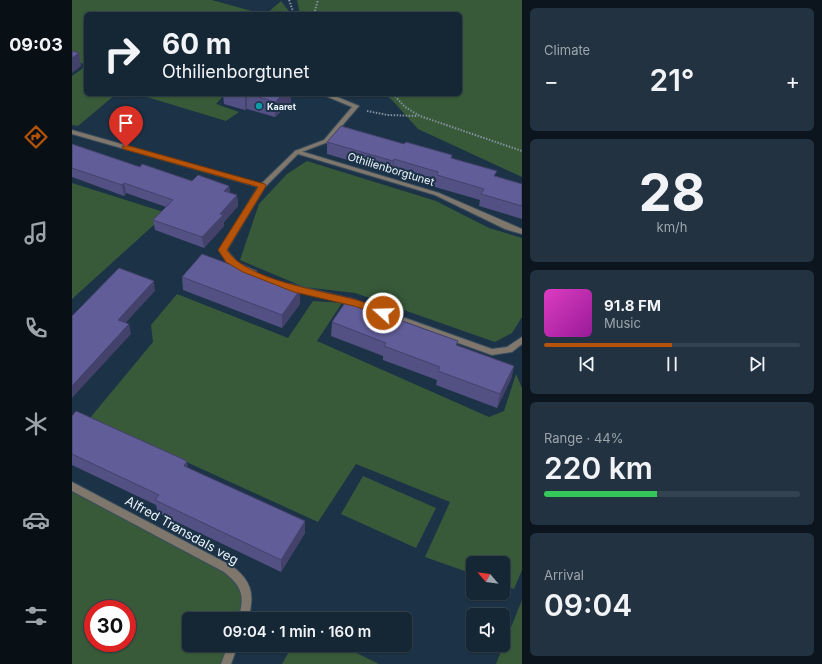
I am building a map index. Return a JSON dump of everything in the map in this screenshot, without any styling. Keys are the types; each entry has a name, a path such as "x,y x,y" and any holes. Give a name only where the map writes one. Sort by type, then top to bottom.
{"street":[{"path":"260,276 235,265 229,260 222,250 262,186 297,152 326,141 356,106 329,96"},
{"path":"72,132 262,186"},
{"name":"Othilienborgtunet","path":"297,152 437,194 522,232"},
{"path":"283,284 297,290 363,306"},
{"path":"384,313 492,352 509,350 522,340"},
{"name":"Alfred Trønsdals veg","path":"72,486 228,569 239,577 246,588 248,600 245,612"},
{"path":"226,664 230,652"}],"path":[{"path":"289,0 294,12"},
{"path":"315,12 318,0"},
{"path":"394,96 398,102 409,111 420,116 522,151"},
{"path":"354,108 388,115 420,116"}],"green space":[{"path":"72,0 212,0 255,12 84,12 84,64 72,60"},
{"path":"297,0 522,0 522,177 418,129 387,96 462,96 462,12 300,12"},
{"path":"281,1 289,12 268,12"},
{"path":"84,67 84,96 114,96 78,126 72,125 72,76"},
{"path":"144,96 223,96 216,104 239,112 226,121"},
{"path":"307,161 436,201 489,228 522,238 522,317 512,333 495,342 355,293 304,287 240,260 259,204 287,174"},
{"path":"72,183 167,213 72,299"},
{"path":"177,294 288,338 313,301 342,303 317,341 489,417 504,411 516,374 522,388 522,570 514,589 510,588 510,556 466,556 466,572 425,557 450,502 356,464 318,522 90,418 153,342 151,325"},
{"path":"363,476 436,508 416,548 341,514"},
{"path":"72,486 228,569 246,588 244,612 182,612 182,652 230,652 226,664 72,664"},
{"path":"522,600 522,664 496,664 501,652 510,652 510,630"},
{"path":"289,652 354,652 379,664 282,664"}],"building":[{"path":"72,51 79,53 72,58"},
{"path":"256,96 281,96 275,102"},
{"path":"341,126 404,144 406,142 452,155 451,158 497,171 494,176 522,184 522,206 481,194 484,189 437,175 438,172 327,142"},
{"path":"72,144 140,167 142,164 192,181 198,175 229,186 224,191 237,195 220,214 223,215 202,237 153,220 173,200 124,183 122,185 72,168"},
{"path":"202,254 300,290 282,315 182,277"},
{"path":"119,268 154,281 118,320 129,324 72,386 72,316"},
{"path":"349,297 404,317 402,321 458,341 456,345 514,366 500,394 438,371 440,367 384,346 386,343 332,322"},
{"path":"76,411 187,461 184,466 305,521 281,560 155,500 159,495 72,454 72,416"}],"place":[{"name":"Kaaret","path":"259,106"}],"route":[{"path":"126,147 262,186 222,250 229,260 235,265 246,270 297,290 356,303 383,313"}]}
